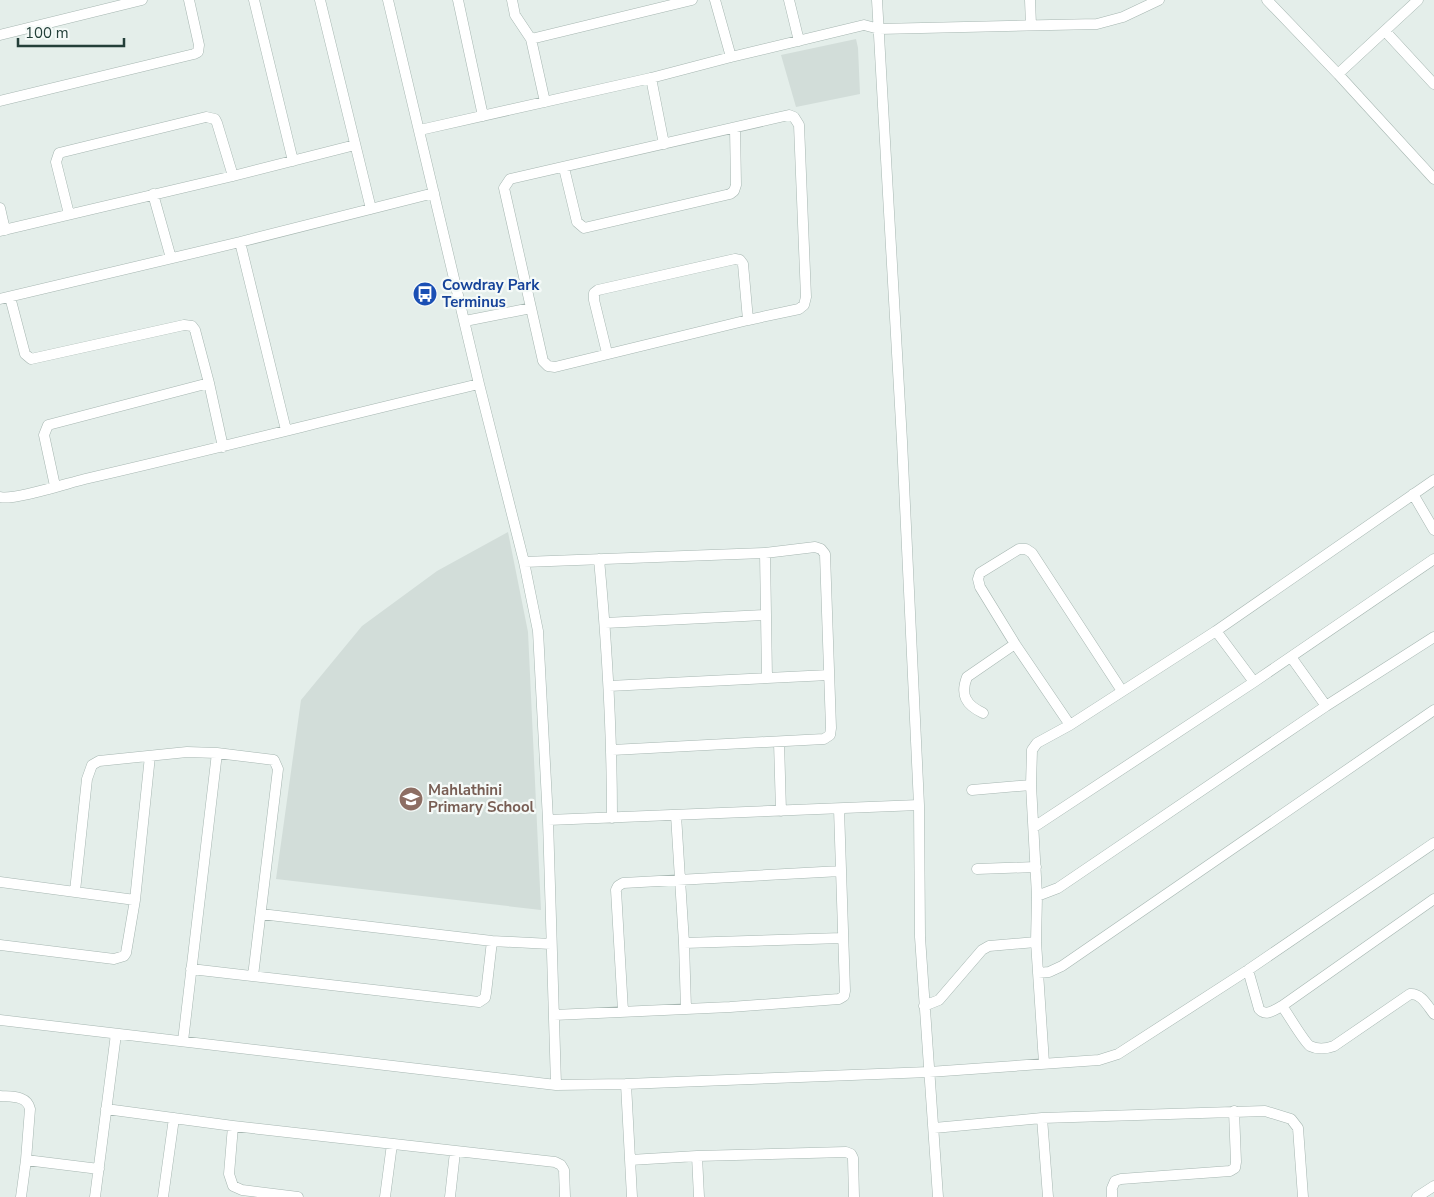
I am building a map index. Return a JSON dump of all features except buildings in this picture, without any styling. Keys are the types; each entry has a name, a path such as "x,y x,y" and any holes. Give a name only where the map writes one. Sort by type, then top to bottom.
{"street":[{"path":"0,34 142,0"},
{"path":"0,101 198,52 199,45 189,0"},
{"path":"254,0 293,161"},
{"path":"320,0 371,209"},
{"path":"388,0 466,321 479,384 524,562 538,631 548,820 556,1085"},
{"path":"458,0 483,116"},
{"path":"512,0 515,15 531,39 545,102"},
{"path":"531,39 692,0"},
{"path":"715,0 731,57"},
{"path":"789,0 799,41"},
{"path":"877,0 920,805 920,937 938,1197"},
{"path":"1030,0 1031,24"},
{"path":"420,130 650,78 864,25 879,29 1096,24 1108,22 1159,0"},
{"path":"1267,0 1434,179"},
{"path":"1338,74 1418,0"},
{"path":"1385,31 1432,77"},
{"path":"650,78 664,144"},
{"path":"789,115 794,117 799,125 806,297 804,305 799,309 607,353 555,367 548,366 543,361 504,188 510,179 735,128 789,115"},
{"path":"69,214 56,162 59,153 206,116 217,122 233,176"},
{"path":"564,168 577,222 584,228 730,194 734,191 736,185 735,128"},
{"path":"0,208 2,230 233,176 355,145"},
{"path":"223,447 209,383 195,330 192,326 188,325 36,359 27,357 25,354 5,298 434,193"},
{"path":"154,194 171,258"},
{"path":"240,242 286,430"},
{"path":"607,353 594,300 594,294 598,290 735,259 740,260 743,264 748,320"},
{"path":"466,321 531,308"},
{"path":"55,486 44,435 48,425 209,383"},
{"path":"0,497 8,499 479,384"},
{"path":"1044,1063 1036,942 1037,896 1031,785 1032,750 1037,743 1070,725 1216,631 1434,480"},
{"path":"1413,494 1434,530"},
{"path":"524,562 765,553 815,547 821,549 824,554 830,735 824,739 612,750"},
{"path":"1070,725 1015,644 980,587 978,579 980,573 1019,549 1026,549 1032,553 1122,690"},
{"path":"765,553 767,678"},
{"path":"599,559 609,686 612,750 612,818"},
{"path":"1034,827 1254,682 1434,559"},
{"path":"605,623 765,615"},
{"path":"1216,631 1254,682"},
{"path":"1037,896 1058,888 1326,706 1434,638"},
{"path":"983,713 973,709 966,702 964,684 968,676 1015,644"},
{"path":"1291,657 1326,706"},
{"path":"609,686 829,675"},
{"path":"1038,973 1049,972 1062,966 1434,710"},
{"path":"779,742 781,811"},
{"path":"75,891 89,770 92,765 99,761 188,752 271,758 277,763 278,769 253,976"},
{"path":"183,1041 217,753"},
{"path":"0,945 114,959 120,958 126,953 135,900 150,756"},
{"path":"972,790 1031,785"},
{"path":"548,820 920,805"},
{"path":"554,1015 839,999 844,996 839,809"},
{"path":"676,815 686,1009"},
{"path":"0,1020 556,1085 929,1072 1099,1060 1118,1054 1248,970 1434,843"},
{"path":"977,868 1036,867"},
{"path":"622,1011 616,890 618,886 623,883 680,879 841,871"},
{"path":"0,882 135,900"},
{"path":"1248,970 1258,1009 1262,1013 1267,1014 1282,1006 1434,900"},
{"path":"261,914 492,941 551,944"},
{"path":"684,943 842,938"},
{"path":"191,969 479,1002 486,993 492,941"},
{"path":"924,1006 939,1000 982,950 990,946 1036,942"},
{"path":"1282,1006 1308,1046 1326,1049 1334,1046 1410,994 1420,996 1434,1014"},
{"path":"95,1197 116,1034"},
{"path":"626,1084 632,1197"},
{"path":"0,1096 23,1099 29,1104 26,1160 21,1197"},
{"path":"106,1109 233,1126 555,1162 561,1164 564,1170 565,1197"},
{"path":"934,1128 1042,1118 1266,1110 1291,1119 1298,1128 1303,1197"},
{"path":"1112,1197 1112,1188 1115,1181 1121,1179 1230,1171 1235,1168 1234,1112"},
{"path":"163,1197 174,1118"},
{"path":"1042,1118 1048,1197"},
{"path":"233,1126 229,1174 233,1186 242,1190 298,1197"},
{"path":"385,1197 392,1144"},
{"path":"450,1197 455,1152"},
{"path":"630,1160 697,1156 846,1152 851,1154 853,1158 854,1197"},
{"path":"697,1156 699,1197"},
{"path":"26,1160 99,1169"},
{"path":"1417,1197 1434,1186"}],"shaded area":[{"path":"856,39 860,94 796,107 781,55"},
{"name":"Mahlathini Primary School","path":"508,532 528,632 541,910 276,879 301,700 362,626 437,571"}],"place":[{"name":"Cowdray Park Terminus","path":"425,294"},
{"name":"Mahlathini Primary School","path":"411,799"}]}
